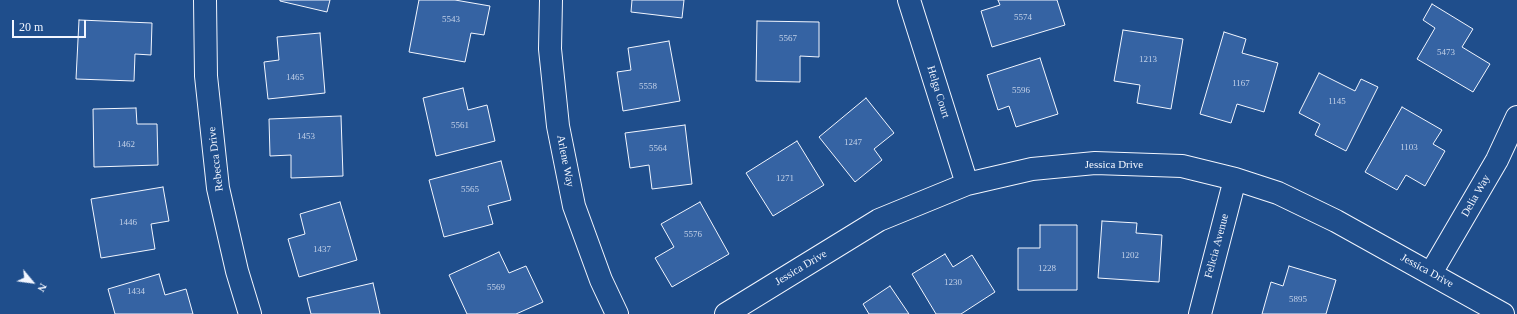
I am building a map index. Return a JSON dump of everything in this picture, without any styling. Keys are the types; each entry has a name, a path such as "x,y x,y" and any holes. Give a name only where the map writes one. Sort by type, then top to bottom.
{"street":[{"name":"Rebecca Drive","path":"205,0 206,76 218,188 237,271 250,314"},
{"name":"Arlene Way","path":"551,0 550,49 558,118 574,206 601,280 617,314"},
{"name":"Helga Court","path":"909,0 967,184"},
{"name":"Delia Way","path":"1431,273 1497,160 1517,117"},
{"name":"Jessica Drive","path":"726,314 879,220 967,184 1032,169 1096,163 1182,166 1235,179 1278,193 1336,221 1503,314"},
{"name":"Felicia Avenue","path":"1200,314 1235,179"}],"building":[{"path":"280,0 330,0 327,12"},
{"path":"419,0 455,0 490,6 484,35 471,33 465,62 409,52"},
{"path":"632,0 684,0 682,18 631,12"},
{"path":"998,0 1057,0 1065,25 992,47 981,11 1000,5"},
{"path":"1432,4 1473,29 1462,47 1490,64 1473,92 1417,59 1435,28 1423,20"},
{"path":"79,20 152,23 151,55 135,54 134,81 76,79"},
{"path":"757,21 819,22 819,57 800,56 800,82 756,81"},
{"path":"1123,30 1183,39 1171,109 1137,103 1140,85 1114,81"},
{"path":"1224,32 1246,39 1242,53 1278,63 1264,112 1237,104 1231,123 1200,114"},
{"path":"320,33 325,93 268,99 264,62 279,60 277,37"},
{"path":"669,41 680,101 623,111 617,72 631,70 628,48"},
{"path":"1040,58 1058,114 1016,127 1009,106 998,110 987,75"},
{"path":"1319,73 1355,91 1361,79 1378,87 1346,151 1315,135 1320,124 1299,113"},
{"path":"463,88 468,110 487,105 495,141 436,156 423,98"},
{"path":"866,98 894,133 874,149 882,160 855,182 819,137"},
{"path":"1402,107 1442,130 1433,144 1445,151 1425,186 1406,175 1397,190 1365,172"},
{"path":"136,108 137,124 157,124 158,165 94,167 93,109"},
{"path":"341,116 343,176 291,178 291,155 270,156 269,119"},
{"path":"685,125 692,184 652,189 649,165 630,168 625,133"},
{"path":"797,141 824,185 773,216 746,173"},
{"path":"501,161 511,200 488,206 493,224 444,237 429,180"},
{"path":"163,187 169,221 151,224 155,249 101,258 91,199"},
{"path":"340,202 357,260 299,277 288,239 305,234 300,214"},
{"path":"700,202 729,254 672,287 655,258 674,247 661,224"},
{"path":"1102,221 1137,223 1136,233 1162,235 1159,282 1098,278"},
{"path":"1040,225 1077,225 1077,290 1018,290 1018,248 1040,248"},
{"path":"499,252 509,273 526,266 543,302 516,314 467,314 449,275"},
{"path":"945,254 953,267 972,255 995,292 961,314 936,314 912,274"},
{"path":"1289,266 1336,280 1326,314 1262,314 1271,282 1283,286"},
{"path":"159,274 165,295 186,289 193,314 115,314 108,289"},
{"path":"373,283 380,314 311,314 307,298"},
{"path":"890,286 909,314 869,314 863,304"}]}
